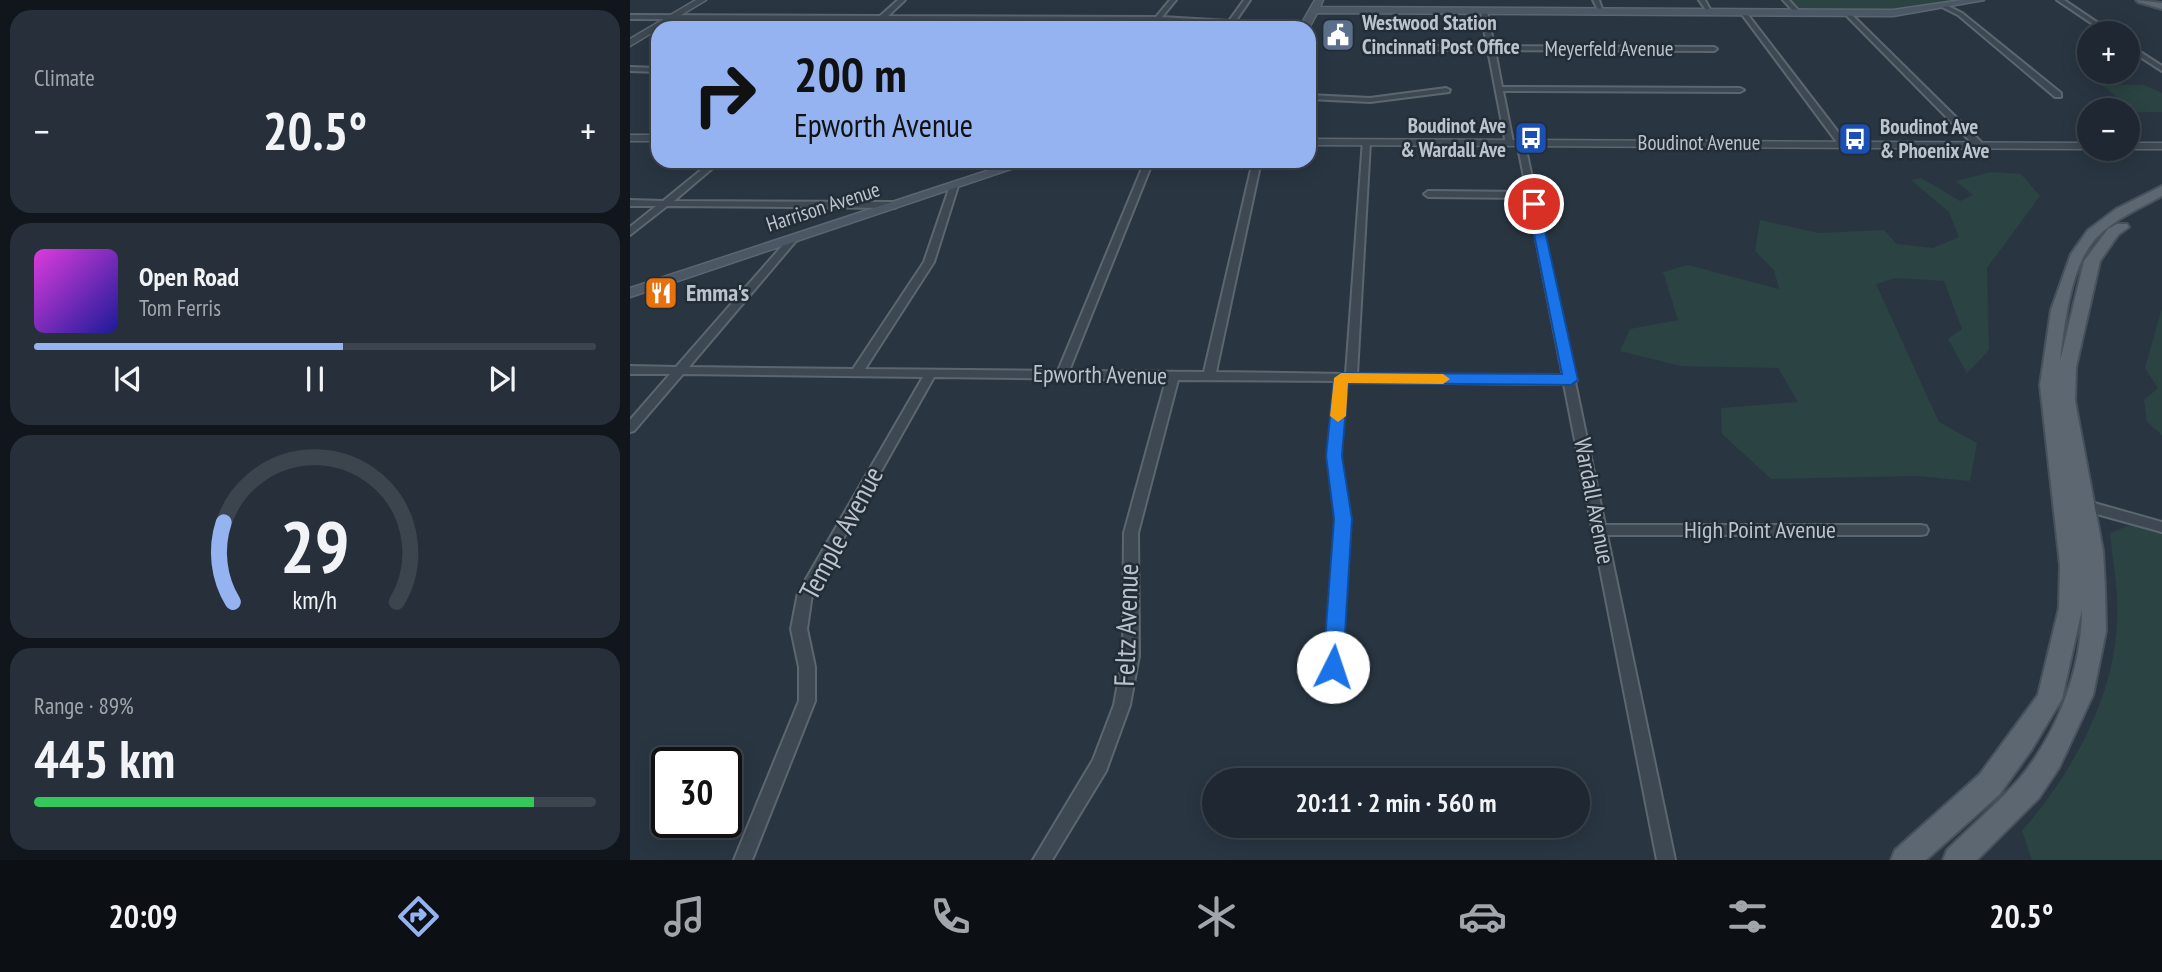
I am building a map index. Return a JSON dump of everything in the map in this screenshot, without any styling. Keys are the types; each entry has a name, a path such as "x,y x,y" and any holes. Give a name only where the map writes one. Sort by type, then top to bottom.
{"main road":[{"path":"1308,21 1316,5 1484,10 1847,13 1902,12 1980,0"},
{"path":"2141,0 2162,6"},
{"name":"Harrison Avenue","path":"630,293 1008,168"},
{"path":"1957,860 2029,788 2050,759 2080,695 2094,631 2092,551 2073,503 2049,385 2049,358 2076,258 2087,239 2109,221 2155,201"},
{"path":"1905,860 1990,783 2023,740 2049,699 2071,608 2073,503"}],"street":[{"path":"664,21 702,0"},
{"path":"882,18 902,0"},
{"path":"1157,19 1173,0"},
{"path":"1232,21 1247,0"},
{"path":"1596,0 1601,11"},
{"path":"1702,0 1710,12"},
{"path":"1786,0 1797,12"},
{"path":"2060,0 2092,21"},
{"path":"1944,6 1960,14 2058,95"},
{"name":"Wardall Avenue","path":"1484,10 1499,89 1532,195 1666,860"},
{"path":"1743,12 1842,143"},
{"path":"1847,13 1978,144"},
{"path":"630,17 1178,21"},
{"path":"856,21 860,18"},
{"path":"630,43 651,29"},
{"name":"Meyerfeld Avenue","path":"1379,48 1714,49"},
{"path":"2140,54 2162,69"},
{"path":"630,69 651,69"},
{"path":"1499,89 1740,90"},
{"path":"1316,97 1370,100 1446,90"},
{"path":"630,138 651,138"},
{"name":"Boudinot Avenue","path":"1316,142 2077,146"},
{"path":"1333,667 1343,519 1334,456 1346,378 1366,142"},
{"path":"2140,146 2162,146"},
{"path":"630,232 709,168"},
{"path":"1062,375 1146,168"},
{"path":"1209,377 1255,168"},
{"path":"856,373 929,262 954,186"},
{"path":"1428,194 1532,195"},
{"path":"630,204 895,205"},
{"path":"630,428 792,240"},
{"name":"Epworth Avenue","path":"630,370 1571,380"},
{"name":"Temple Avenue","path":"743,860 807,701 807,667 799,629 804,593 930,374"},
{"name":"Feltz Avenue","path":"1042,860 1100,765 1122,705 1131,656 1128,552 1130,533 1173,376"},
{"path":"2073,503 2162,527"},
{"name":"High Point Avenue","path":"1600,530 1921,530"}],"green space":[{"path":"1786,0 1980,0 1908,11 1797,12"},
{"path":"2100,84 2144,85 2162,93 2162,112 2140,112 2140,98 2118,98"},
{"path":"1992,172 2021,174 2040,196 1987,268 1989,350 1967,373 1948,339 1962,329 1944,281 1896,278 1876,284 1939,422 1977,443 1970,481 1918,476 1771,479 1722,434 1721,408 1798,402 1778,368 1681,366 1620,351 1630,329 1678,320 1663,272 1688,265 1779,289 1774,270 1755,251 1760,220 1818,233 1884,230 1897,244 1933,248 1959,237 1949,212 1911,180 1921,178 1960,201 1973,195 1956,181"},
{"path":"2162,308 2162,435 2147,422 2144,400 2158,388 2145,368"},
{"path":"2130,525 2162,529 2162,860 2032,860 2022,831 2061,780 2078,752 2104,693 2117,630 2110,533"}],"slow traffic":[{"path":"1338,416 1341,378 1443,379"}],"place":[{"name":"Westwood Station Cincinnati Post Office","path":"1338,35"},
{"name":"Boudinot Ave & Wardall Ave","path":"1531,138"},
{"name":"Boudinot Ave & Phoenix Ave","path":"1855,139"},
{"name":"Emma's","path":"661,293"}],"route":[{"path":"1333,667 1343,519 1334,456 1341,378 1571,380 1534,204"}]}
